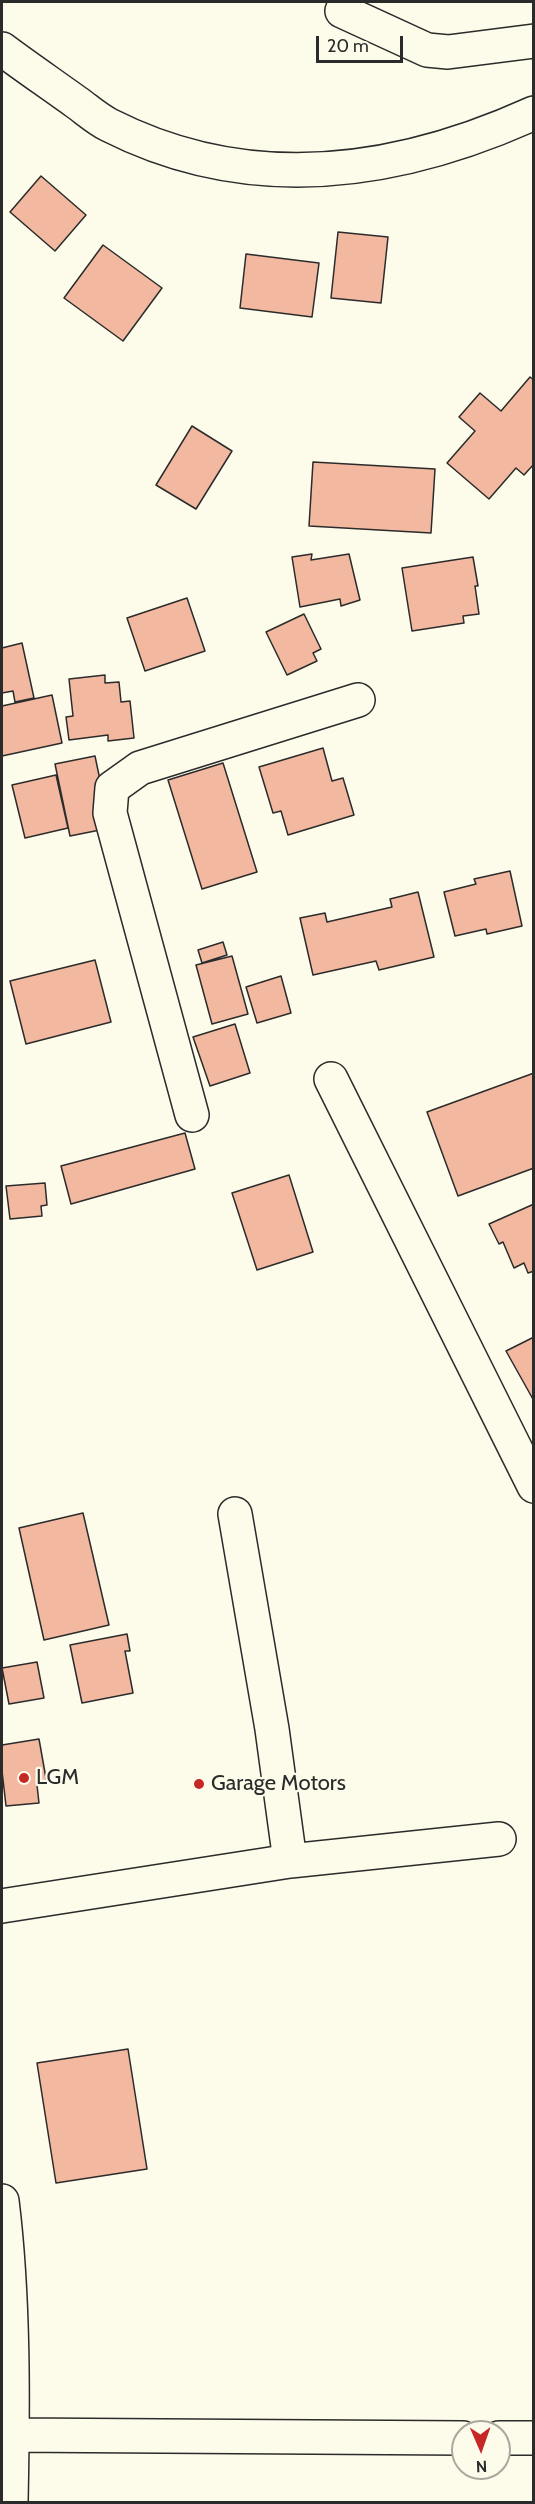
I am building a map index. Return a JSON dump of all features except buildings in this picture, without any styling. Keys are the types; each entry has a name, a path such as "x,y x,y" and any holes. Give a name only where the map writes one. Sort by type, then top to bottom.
{"street":[{"path":"342,11 427,50 448,52 534,41"},
{"path":"2,49 108,124 182,156 248,168 345,169 396,159 497,130 534,113"},
{"path":"192,1115 110,813 112,788 140,768 358,700"},
{"path":"331,1079 534,1486"},
{"path":"235,1514 272,1729 291,1861"},
{"path":"2,1906 291,1861 499,1839"},
{"path":"2,2201 9,2320 11,2502"},
{"path":"12,2435 451,2438"},
{"path":"511,2438 534,2438"}],"place":[{"name":"LGM","path":"24,1778"},
{"name":"Garage Motors","path":"199,1784"}]}
